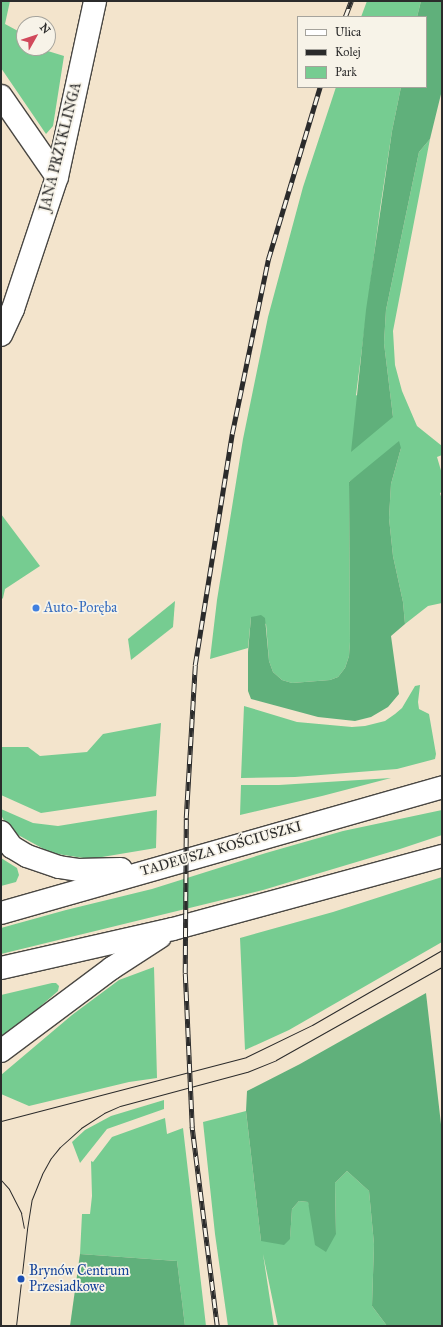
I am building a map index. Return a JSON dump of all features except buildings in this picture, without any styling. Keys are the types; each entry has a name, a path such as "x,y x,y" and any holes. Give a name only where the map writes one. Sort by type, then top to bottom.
{"main road":[{"name":"JANA PRZYKLINGA","path":"1,336 13,309 57,177 95,1"},
{"path":"1,96 57,177"},
{"name":"TADEUSZA KOŚCIUSZKI","path":"1,913 442,787"},
{"path":"5,840 27,856 43,862 78,870 153,869"},
{"path":"1,968 173,929 442,856"},
{"path":"1,1052 112,968 173,929"}],"green space":[{"path":"1,1 10,1 5,24 16,30 16,56 56,56 56,54 64,56 53,126 46,134 1,68"},
{"path":"367,1 421,1 417,16 361,16"},
{"path":"421,1 442,1 442,90 430,139 419,152 386,310 384,343 393,417 351,452 366,310 392,131 401,88 427,88 427,16 417,16"},
{"path":"336,88 401,88 392,131 380,209 356,395 393,417 384,343 386,310 419,152 430,139 393,331 395,365 402,391 417,426 442,446 442,455 437,457 442,474 442,492 440,493 442,500 442,603 428,606 405,624 403,602 393,556 389,518 391,484 401,448 349,482 350,642 349,656 345,668 338,677 330,680 292,683 282,680 273,672 269,661 266,624 251,617 248,648 210,659 217,600 243,439 268,317 303,187"},
{"path":"399,441 401,448 391,484 389,518 393,556 403,602 405,624 391,636 399,694 388,707 371,717 355,721 318,717 251,699 248,691 248,652 251,617 261,615 265,618 269,661 273,672 282,680 292,683 330,680 338,677 345,668 349,656 350,642 349,482"},
{"path":"1,514 40,566 5,589 1,600"},
{"path":"175,601 173,627 131,660 128,639"},
{"path":"420,685 418,702 419,709 429,714 436,754 435,759 397,769 295,777 241,778 244,706 297,722 352,727 365,726 385,721 395,714 402,708 415,686"},
{"path":"161,723 156,796 41,813 1,795 1,747 28,747 40,756 87,752 103,734"},
{"path":"391,778 240,815 241,785 279,785"},
{"path":"1,809 33,823 58,826 157,810 156,848 90,859 51,853 9,830 1,815"},
{"path":"442,810 442,835 400,849 263,890 1,954 1,928 152,889 266,853 343,831"},
{"path":"1,858 17,868 19,875 16,882 1,886"},
{"path":"442,877 442,942 289,1030 245,1050 240,938 333,912"},
{"path":"154,967 157,1078 129,1082 29,1106 1,1094 1,1075 72,1015 119,980"},
{"path":"56,983 59,986 58,991 1,1041 1,995"},
{"path":"426,993 442,1133 442,1326 387,1326 372,1306 374,1244 369,1191 347,1171 335,1183 336,1234 326,1252 315,1245 308,1202 299,1201 292,1209 290,1239 284,1245 261,1241 246,1111 247,1091 300,1064"},
{"path":"164,1100 164,1109 107,1129 80,1163 72,1142 85,1130 111,1116"},
{"path":"246,1111 261,1241 290,1238 292,1209 299,1201 308,1202 311,1213 336,1234 335,1183 347,1171 369,1191 374,1244 372,1306 387,1326 278,1326 263,1254 274,1326 228,1326 215,1234 203,1122"},
{"path":"165,1118 167,1134 183,1128 206,1326 185,1326 177,1261 80,1254 82,1214 90,1214 92,1196 91,1161 93,1162 112,1137"},
{"path":"80,1254 177,1261 185,1326 70,1326"}],"tram line":[{"path":"1,1121 246,1057 312,1025 442,950"},
{"path":"16,1326 27,1229 32,1199 42,1174 51,1158 60,1147 81,1128 104,1113 120,1106 247,1072 276,1060 442,967"},
{"path":"1,1180 9,1189 21,1213 24,1228"}],"railway":[{"path":"345,16 351,1"},
{"path":"217,1326 192,1127 185,973 186,818 195,665 232,434 268,260 320,88"}],"place":[{"name":"Auto-Poręba","path":"36,608"},
{"name":"Brynów Centrum Przesiadkowe","path":"21,1279"}]}
